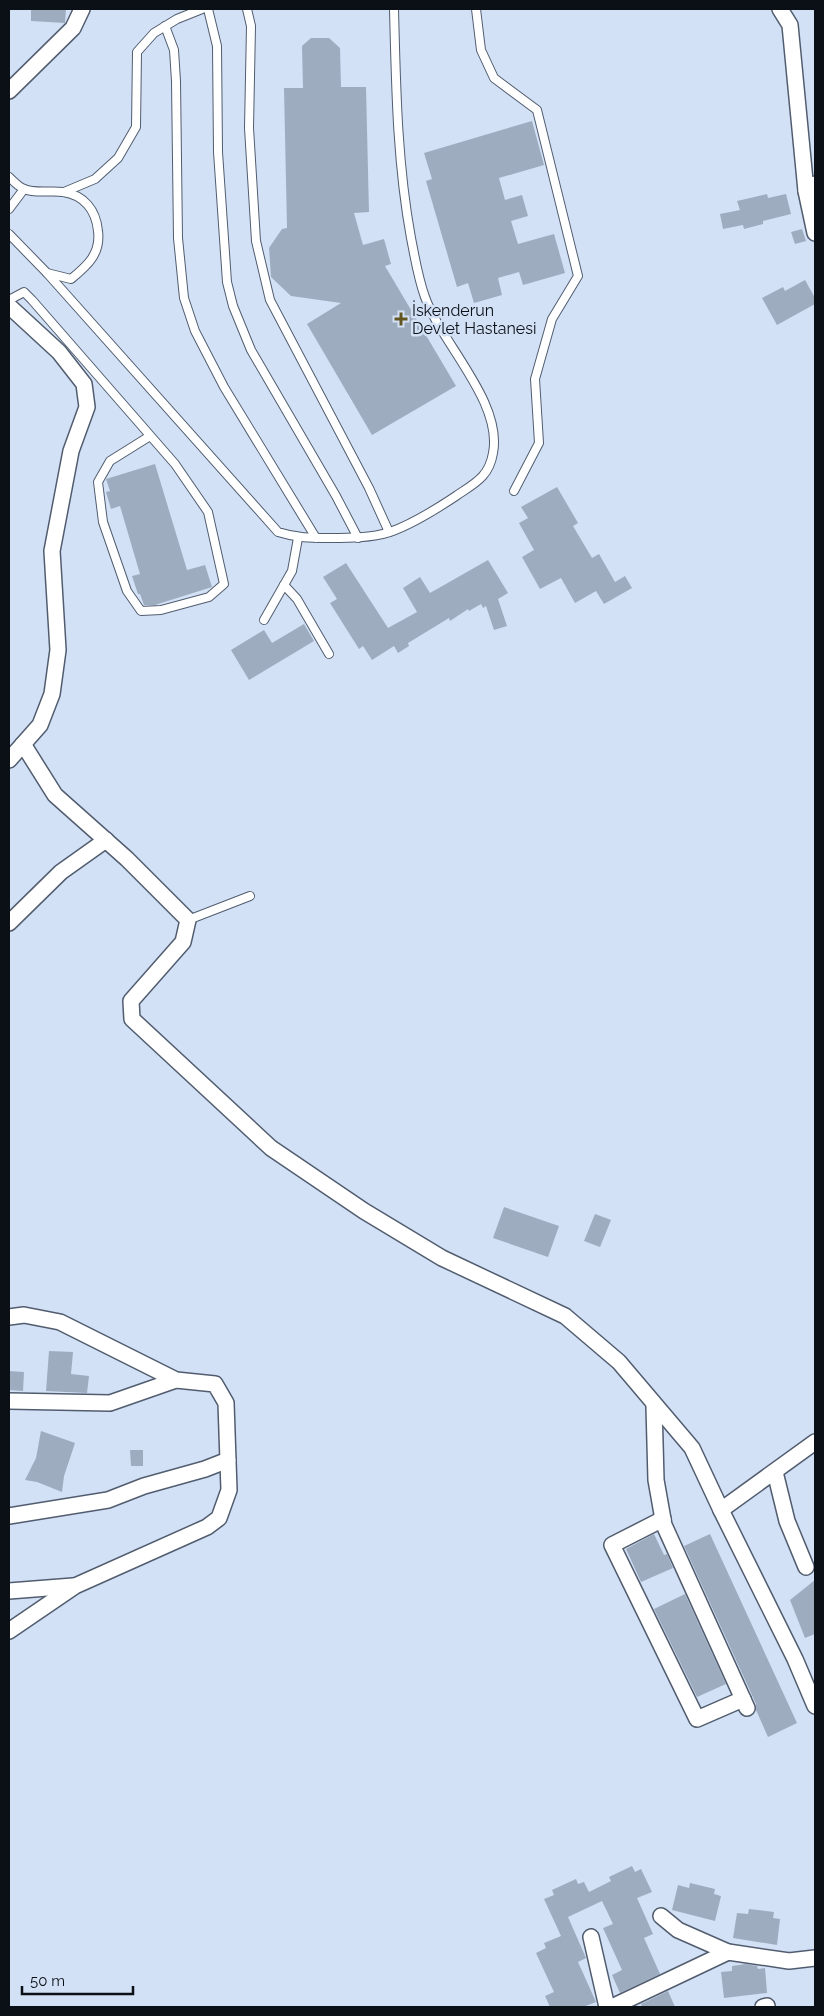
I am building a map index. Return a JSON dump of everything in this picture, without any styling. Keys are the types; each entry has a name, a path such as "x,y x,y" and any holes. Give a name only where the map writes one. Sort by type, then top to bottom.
{"street":[{"path":"9,91 73,28 82,9"},
{"path":"780,9 790,25 815,233"},
{"path":"9,306 58,352 84,384 87,407 70,451 52,550 58,650 52,694 40,725 9,760"},
{"path":"23,744 55,795 170,900 188,920 183,942 131,1000 132,1019 271,1148 364,1211 442,1258 565,1316 619,1362 654,1406 692,1448 795,1658 815,1706"},
{"path":"9,923 61,872 106,840"},
{"path":"9,1317 24,1315 60,1322 176,1380 215,1384 226,1403 229,1490 219,1518 206,1527 75,1586 9,1631"},
{"path":"9,1401 110,1403 176,1380"},
{"path":"654,1406 656,1480 664,1524 745,1704 698,1719 612,1545 663,1519"},
{"path":"721,1510 815,1442"},
{"path":"9,1516 108,1500 144,1486 205,1469 228,1460"},
{"path":"775,1472 787,1521 806,1568"},
{"path":"9,1591 75,1586"},
{"path":"661,1916 678,1930 728,1952 789,1961 815,1958"},
{"path":"591,1937 607,2007"},
{"path":"612,2007 728,1952"}],"lane":[{"path":"64,192 94,178 118,158 136,126 138,52 154,33 202,9"},
{"path":"208,9 217,46 220,181 227,282 233,306 251,350 336,496 358,538"},
{"path":"247,9 251,26 249,128 256,241 264,280 270,300 369,488 389,532"},
{"path":"9,234 47,273 278,532 298,538 358,538 389,532 432,512 488,473 494,451 492,425 481,394 429,308 420,283 405,201 397,120 394,9"},
{"path":"476,9 481,50 494,78 537,110 578,276 552,318 535,379 539,443 514,491"},
{"path":"165,26 174,50 178,238 184,298 196,331 224,387 316,538"},
{"path":"9,177 24,189 64,192 86,201 98,230 98,244 88,265 70,279 47,273"},
{"path":"9,209 24,189"},
{"path":"9,300 24,292 32,300 150,436 174,464 208,512 224,584 209,597 161,610 141,611 127,591 103,522 98,482 110,462 150,436"},
{"path":"264,620 292,571 298,538"},
{"path":"284,585 297,600 329,654"},
{"path":"188,920 250,896"}],"building":[{"path":"31,9 66,9 65,23 31,21"},
{"path":"311,38 329,38 340,48 341,87 366,87 369,212 354,213 363,245 384,239 391,264 385,266 456,386 372,435 307,324 341,303 291,296 271,277 269,248 282,229 287,228 284,88 303,88 302,46"},
{"path":"532,121 544,165 499,178 505,200 522,195 528,216 511,221 518,244 554,234 565,273 523,285 519,272 498,278 502,295 474,303 468,283 457,287 426,181 432,179 424,153"},
{"path":"767,194 768,198 786,194 791,214 763,221 763,224 744,229 743,225 723,229 720,214 740,210 737,201"},
{"path":"802,229 806,241 795,244 791,232"},
{"path":"805,280 815,298 815,304 777,325 762,298 783,287 785,291"},
{"path":"155,464 187,570 205,565 212,587 155,605 144,605 132,576 140,574 120,506 111,509 106,492 110,491 106,479"},
{"path":"557,487 578,523 573,526 592,558 599,554 615,582 625,576 632,588 604,604 596,591 575,603 561,578 540,589 522,557 534,550 519,523 528,518 521,507"},
{"path":"488,560 508,593 498,599 507,626 494,630 486,606 483,608 481,604 469,611 468,609 450,621 449,618 408,643 409,646 398,653 394,646 372,660 363,646 359,649 330,603 337,599 323,577 346,563 388,628 417,612 403,588 420,577 430,593"},
{"path":"304,624 314,641 249,680 231,650 264,630 272,643"},
{"path":"504,1207 559,1226 548,1257 493,1238"},
{"path":"595,1214 611,1220 600,1247 584,1241"},
{"path":"49,1351 73,1352 71,1374 89,1376 87,1393 46,1391"},
{"path":"9,1371 24,1372 23,1391 9,1390"},
{"path":"41,1431 75,1443 64,1476 62,1492 37,1482 25,1480 36,1458"},
{"path":"130,1450 143,1450 143,1466 131,1466"},
{"path":"654,1534 664,1555 667,1554 673,1568 641,1582 626,1549"},
{"path":"710,1534 797,1723 768,1737 756,1710 756,1704 684,1546"},
{"path":"815,1580 815,1634 805,1638 790,1600"},
{"path":"685,1594 726,1684 697,1697 654,1609"},
{"path":"632,1866 635,1872 641,1869 652,1892 637,1898 653,1934 644,1938 660,1974 620,1993 612,1975 622,1970 603,1928 613,1924 602,1901 568,1917 586,1958 578,1962 596,2002 583,2007 550,2007 545,1996 554,1992 536,1953 546,1948 544,1943 561,1936 544,1899 554,1895 552,1890 576,1879 578,1884 584,1882 589,1892 611,1881 609,1877"},
{"path":"690,1883 715,1889 714,1894 721,1896 715,1921 672,1910 678,1885 689,1888"},
{"path":"749,1909 774,1912 773,1918 780,1919 777,1945 733,1938 737,1913 748,1914"},
{"path":"746,1964 757,1966 758,1969 765,1968 767,1993 724,1998 721,1972 732,1971 732,1966"},
{"path":"668,1991 675,2007 642,2007 641,2004"}],"place":[{"name":"İskenderun Devlet Hastanesi","path":"401,319"}]}
